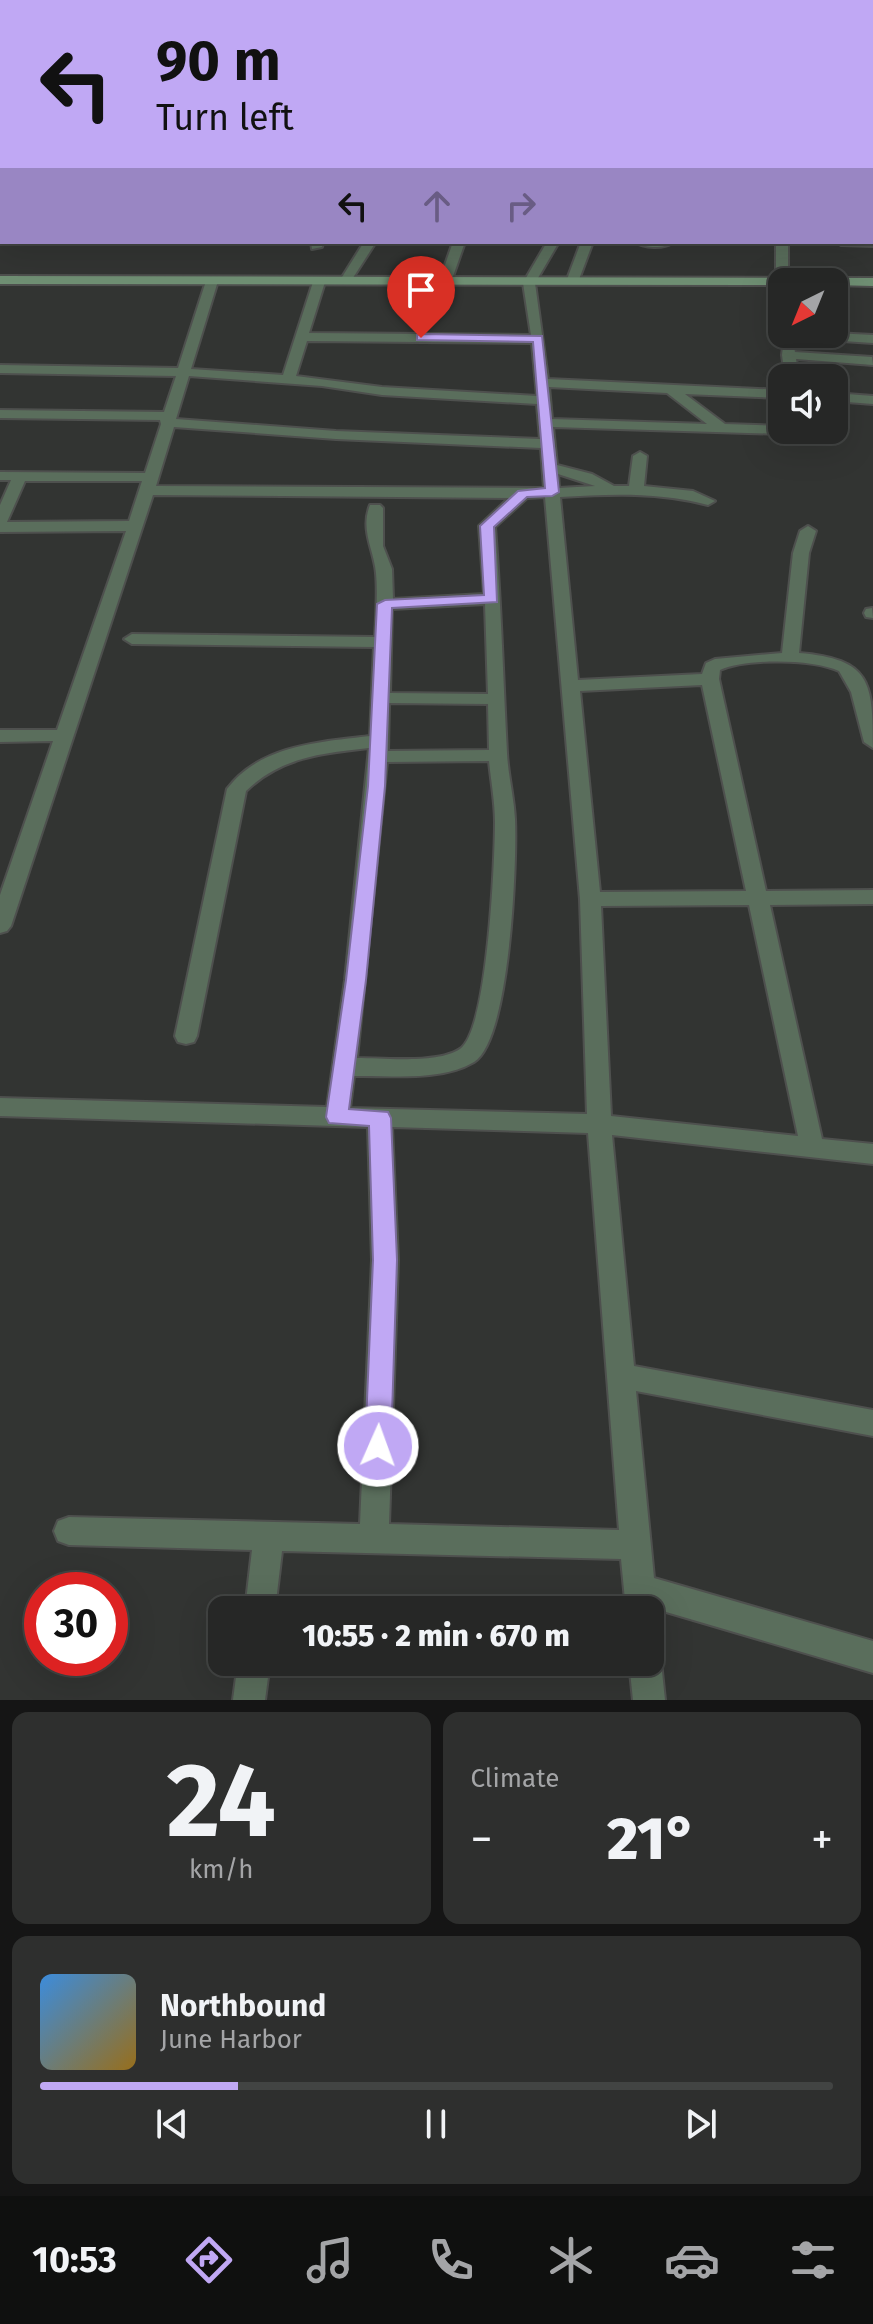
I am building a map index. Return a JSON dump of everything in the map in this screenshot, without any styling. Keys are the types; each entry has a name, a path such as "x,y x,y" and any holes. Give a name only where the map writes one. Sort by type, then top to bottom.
{"street":[{"path":"345,282 369,244"},
{"path":"445,282 458,244"},
{"path":"552,244 529,283 538,339 590,899 599,1124 640,1596"},
{"path":"572,282 586,244"},
{"path":"782,244 782,268"},
{"path":"0,280 768,282"},
{"path":"0,926 149,484 212,281"},
{"path":"288,380 319,282"},
{"path":"848,282 873,282"},
{"path":"303,337 538,339"},
{"path":"848,337 873,339"},
{"path":"788,348 790,364"},
{"path":"788,355 872,361"},
{"path":"0,369 184,372 394,392 671,389 768,393"},
{"path":"671,389 721,428"},
{"path":"848,398 873,400"},
{"path":"680,426 700,411"},
{"path":"0,414 168,419 336,435 547,434 680,426 768,429"},
{"path":"636,491 640,456"},
{"path":"550,468 587,477 615,491"},
{"path":"0,476 149,484 523,494 636,491 689,494 708,501"},
{"path":"20,476 0,525 135,526"},
{"path":"345,1067 436,1066 468,1055 481,1038 500,943 505,820 498,755 487,526 523,494"},
{"path":"337,1117 345,1067 378,749 385,604 384,569 375,546 375,508"},
{"path":"790,659 801,553 808,531"},
{"path":"385,604 492,599"},
{"path":"132,639 384,642"},
{"path":"812,1147 710,679 712,667 723,661 832,661 847,669 861,700 873,742"},
{"path":"570,686 710,679"},
{"path":"381,698 497,699"},
{"path":"0,736 65,735"},
{"path":"186,1036 237,789 262,767 283,756 378,749 498,755"},
{"path":"590,899 873,897"},
{"path":"0,1107 599,1124 873,1154"},
{"path":"374,1538 385,1260 380,1118"},
{"path":"621,1376 873,1423"},
{"path":"69,1531 635,1545"},
{"path":"262,1596 269,1535"},
{"path":"664,1606 873,1657"},
{"path":"249,1700 252,1676"},
{"path":"646,1676 649,1700"}],"route":[{"path":"378,1446 385,1260 380,1118 337,1117 356,980 377,786 385,604 492,599 487,526 523,494 552,492 538,339 421,338"}]}
